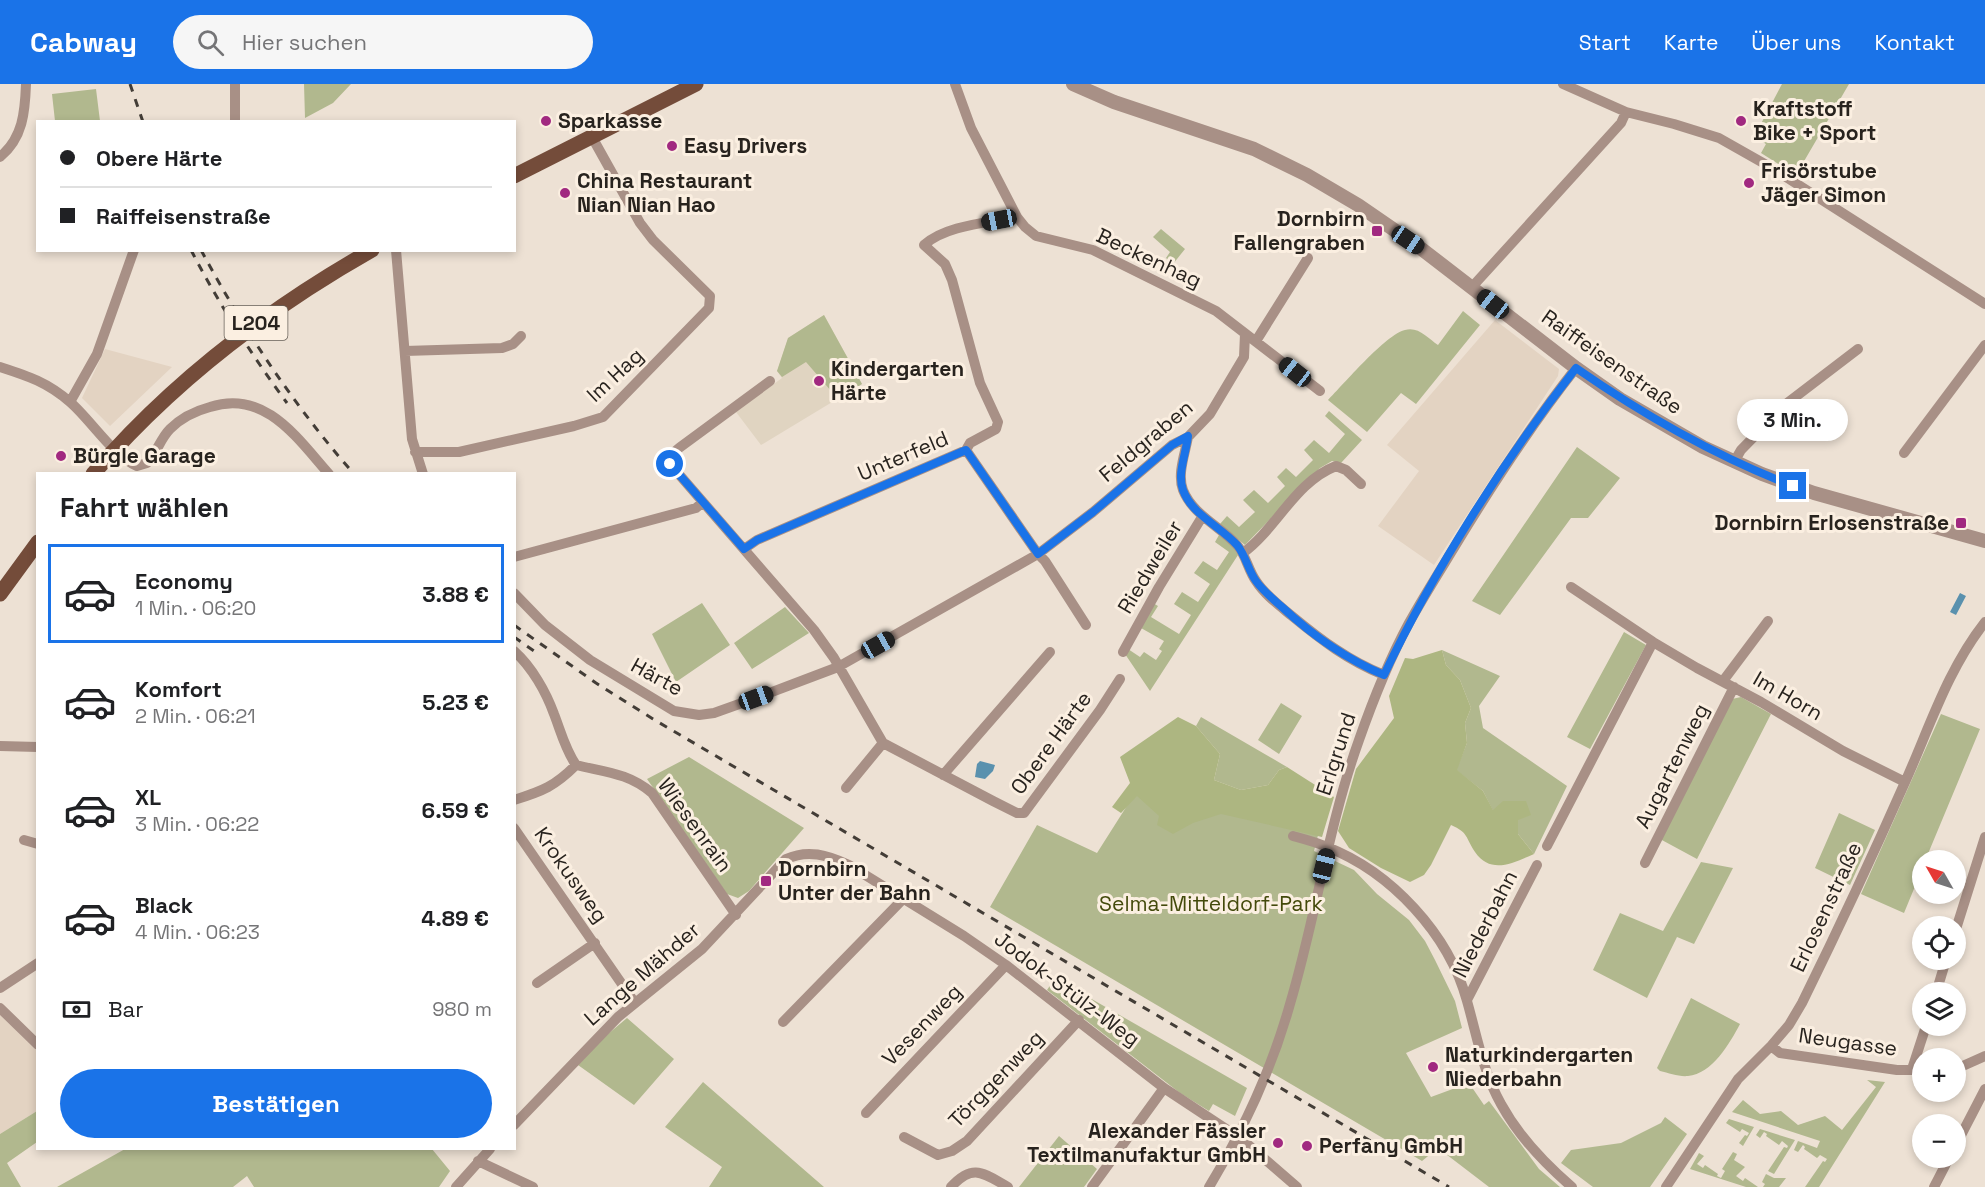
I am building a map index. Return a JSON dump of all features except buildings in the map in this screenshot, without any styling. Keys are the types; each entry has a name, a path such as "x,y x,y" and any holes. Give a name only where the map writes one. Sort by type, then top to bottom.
{"main road":[{"path":"516,175 696,84"},
{"name":"L204","path":"95,472 151,412 253,325 291,298 369,252"},
{"path":"0,594 36,545"}],"street":[{"path":"0,157 11,148 19,130 25,107 26,84"},
{"path":"235,84 235,120"},
{"name":"Beckenhag","path":"955,84 971,128 1017,217 1025,227 1036,236 1093,250 1216,311 1320,391"},
{"name":"Raiffeisenstraße","path":"1073,84 1114,102 1236,142 1291,166 1358,205 1419,247 1576,368 1656,421 1734,462 1814,493 1985,541"},
{"path":"1563,84 1626,112 1719,138 1772,168 1985,304"},
{"path":"1472,288 1491,264 1621,123 1626,112"},
{"name":"Im Hag","path":"415,452 459,452 574,426 603,417 705,313 711,304 710,296 653,240 640,223 592,137"},
{"name":"Unterfeld","path":"744,549 757,540 966,450 970,443 996,429 998,422 980,383 969,350 952,280 945,264 924,245 933,236 946,231 1017,217"},
{"path":"70,402 97,354 133,252"},
{"path":"396,252 412,440 422,472"},
{"path":"1256,341 1308,258"},
{"name":"Feldgraben","path":"838,667 1038,554 1093,512 1172,445 1188,436 1210,414 1232,380 1244,357 1245,334"},
{"path":"405,351 502,348 513,344 521,336"},
{"path":"1904,453 1985,345"},
{"path":"1734,462 1741,450 1786,404 1858,349"},
{"path":"0,367 38,379 70,402 115,449 130,463 137,466 151,459 170,428 193,413 217,405 253,405 289,429 326,472"},
{"name":"Erlgrund","path":"1209,1187 1227,1158 1271,1061 1290,1004 1345,783 1384,675 1408,624 1484,500 1576,368"},
{"path":"770,381 679,448 669,459 672,468 814,630 883,743 846,788"},
{"name":"Riedweiler","path":"1124,652 1159,587 1202,517 1184,493 1180,479 1188,436"},
{"path":"966,450 1045,561 1086,625"},
{"path":"1243,553 1311,480 1325,470 1336,466 1346,470 1361,484"},
{"path":"516,556 696,508 703,502"},
{"path":"1202,517 1236,544 1243,553 1255,580 1287,612 1317,637 1357,664 1384,675"},
{"name":"Im Horn","path":"1571,587 1653,642 1835,746 1905,782"},
{"name":"Härte","path":"516,595 545,625 590,660 662,705 685,714 714,713 838,667"},
{"path":"1723,681 1768,621"},
{"name":"Erlosenstraße","path":"1666,1187 1738,1079 1789,1025 1802,1003 1905,782 1952,672 1981,636 1985,622"},
{"path":"1546,846 1653,642"},
{"path":"943,776 1050,652"},
{"path":"516,653 536,677 554,712 568,754 576,765 562,779 545,790 516,799"},
{"name":"Obere Härte","path":"883,743 1017,813 1024,813 1120,679"},
{"name":"Augartenweg","path":"1645,863 1734,687"},
{"path":"0,746 36,747"},
{"name":"Wiesenrain","path":"576,765 627,777 639,782 652,793 736,915"},
{"name":"Krokusweg","path":"516,831 635,1003"},
{"name":"Niederbahn","path":"1293,836 1329,847 1362,866 1389,884 1416,911 1447,952 1467,1000 1476,1041 1500,1103 1533,1149 1572,1187"},
{"path":"1960,916 1985,837"},
{"path":"24,840 36,843"},
{"name":"Lange Mähder","path":"516,1123 591,1044 635,1003 702,949 786,859 797,854"},
{"name":"Jodok-Stülz-Weg","path":"797,854 830,856 849,865 1006,965 1164,1088 1245,1142 1297,1187"},
{"name":"Niederbahn","path":"1467,1000 1537,865"},
{"path":"783,1022 904,898"},
{"name":"Krokusweg","path":"537,982 595,943"},
{"path":"0,988 36,964"},
{"name":"Vesenweg","path":"866,1113 1006,965"},
{"path":"0,1008 36,1043"},
{"name":"Törggenweg","path":"904,1137 938,1155 952,1151 967,1141 1079,1020"},
{"name":"Neugasse","path":"1771,1046 1780,1053 1897,1070 1912,1070"},
{"path":"1966,1065 1985,1056"},
{"path":"1092,1187 1164,1088"},
{"path":"1966,1126 1985,1089"},
{"path":"456,1187 489,1150"},
{"path":"478,1161 533,1187"},
{"path":"1934,1187 1944,1168"},
{"path":"951,1187 962,1176 972,1172 984,1174 1008,1187"}],"shaded area":[{"name":"Kindergarten Härte","path":"824,315 862,384 761,445 736,412 782,378 777,371 788,338"},
{"path":"1495,320 1559,369 1558,376 1434,565 1378,526 1419,471 1387,445"},
{"path":"105,349 172,367 110,426 82,398"},
{"path":"0,1015 36,1050 36,1112 0,1134"}],"green space":[{"path":"304,84 351,84 333,103 305,118"},
{"path":"1782,84 1849,84 1796,175 1761,153 1766,144 1754,137"},
{"path":"96,89 100,120 55,120 52,94"},
{"path":"1161,229 1185,249 1173,264 1166,258 1170,252 1153,237"},
{"path":"1463,311 1480,325 1416,404 1401,393 1367,432 1328,400 1376,350 1397,334 1405,330 1414,330 1423,333 1438,345"},
{"path":"824,315 862,384 838,399 806,362 782,377 777,371 788,338"},
{"path":"1329,411 1362,440 1341,463 1332,461 1320,468 1245,545 1220,524 1227,516 1239,527 1255,512 1243,500 1254,490 1268,503 1285,486 1277,477 1286,468 1296,477 1313,460 1304,450 1314,440 1329,453 1345,434 1325,416"},
{"path":"1577,447 1620,478 1588,518 1571,518 1500,615 1472,601"},
{"path":"1219,535 1232,545 1238,555 1150,691 1125,654 1128,649 1140,657 1144,652 1156,660 1162,651 1159,649 1164,641 1141,628 1153,603 1158,606 1151,617 1179,634 1191,615 1174,604 1182,592 1198,602 1210,584 1194,573 1203,561 1217,570 1229,552 1215,542"},
{"path":"702,603 730,645 676,682 652,634"},
{"path":"785,607 809,633 752,669 734,643"},
{"path":"1624,632 1646,645 1590,749 1567,737"},
{"path":"1442,650 1500,676 1479,706 1483,728 1567,786 1534,854 1518,834 1518,819 1493,811 1483,791 1456,770 1467,743 1465,723 1471,708 1460,680 1446,665"},
{"path":"1442,650 1446,665 1460,680 1471,708 1465,723 1467,743 1457,770 1483,791 1493,810 1503,801 1526,801 1531,815 1518,820 1518,834 1534,854 1503,865 1488,863 1475,852 1464,833 1451,825 1424,875 1410,882 1381,868 1349,848 1338,831 1356,769 1394,718 1389,696 1405,658 1413,659"},
{"path":"1741,697 1771,714 1697,859 1660,839 1732,699"},
{"path":"1281,703 1302,716 1279,754 1258,740"},
{"path":"1941,714 1980,729 1930,850 1912,850 1912,894 1904,913 1861,894"},
{"path":"1178,717 1196,726 1220,754 1214,780 1241,790 1268,785 1279,770 1287,767 1334,797 1322,837 1221,814 1193,823 1173,834 1157,825 1159,816 1137,796 1121,813 1112,807 1130,783 1120,757"},
{"path":"1201,717 1287,767 1279,770 1268,785 1241,790 1214,780 1220,754 1196,726"},
{"name":"Selma-Mitteldorf-Park","path":"1163,749 1213,784 1243,794 1327,800 1314,851 1354,870 1377,894 1409,920 1425,941 1455,1001 1462,1028 1406,1053 1431,1097 1469,1083 1484,1105 1489,1101 1539,1169 1560,1187 1489,1187 1438,1148 1422,1161 990,907 1037,825 1097,853"},
{"path":"689,757 804,828 749,891 738,898 727,894 647,779"},
{"path":"1839,813 1875,830 1850,885 1815,868"},
{"path":"1701,862 1733,868 1694,944 1677,937 1647,998 1593,970 1620,913 1663,931"},
{"path":"1055,978 1247,1088 1235,1116 1213,1104 1209,1111 1180,1093 1047,990"},
{"path":"1691,998 1740,1024 1719,1056 1705,1070 1688,1076 1660,1071 1657,1068"},
{"path":"627,1018 674,1059 634,1105 578,1065 602,1039"},
{"path":"1867,1080 1885,1082 1819,1187 1805,1187 1823,1161 1827,1159 1820,1155 1817,1158 1804,1149 1803,1145 1798,1152 1794,1150 1798,1141 1817,1148 1820,1141 1732,1112 1743,1100 1760,1114 1781,1111 1798,1125 1825,1116 1842,1130 1876,1087"},
{"path":"703,1082 824,1187 709,1187 722,1167 665,1127"},
{"path":"36,1112 36,1143 7,1163 21,1187 0,1187 0,1134"},
{"path":"1665,1117 1687,1134 1650,1187 1593,1187 1561,1163 1571,1150 1621,1143 1661,1123"},
{"path":"1729,1119 1754,1127 1743,1146 1739,1143 1749,1133 1742,1129 1740,1132 1726,1123"},
{"path":"1760,1129 1795,1140 1774,1174 1768,1171 1784,1147 1788,1146 1782,1141 1779,1145 1764,1132 1760,1138 1756,1135"},
{"path":"1059,1136 1097,1169 1084,1187 1019,1187"},
{"path":"123,1150 433,1150 450,1171 439,1187 254,1187 247,1176 233,1187 57,1187"},
{"path":"1733,1152 1737,1154 1734,1160 1745,1167 1736,1176 1743,1181 1745,1178 1758,1187 1746,1187 1690,1169 1699,1153 1704,1156 1697,1164 1703,1168 1705,1165 1721,1178 1725,1171 1722,1169"},
{"path":"1766,1174 1774,1178 1786,1178 1779,1187 1763,1187 1765,1184 1762,1182"}],"water":[{"path":"1960,593 1966,596 1956,615 1950,612"},
{"path":"980,761 995,765 993,771 985,779 975,777 977,764"}],"railway":[{"path":"130,84 142,120"},
{"path":"192,252 236,328 287,403"},
{"path":"202,252 271,366 311,422 352,472"},
{"path":"516,626 596,683 653,719 1449,1187"},
{"path":"516,638 534,651"}],"place":[{"name":"Sparkasse","path":"546,121"},
{"name":"Kraftstoff Bike + Sport","path":"1741,121"},
{"name":"Easy Drivers","path":"672,146"},
{"name":"Frisörstube Jäger Simon","path":"1749,183"},
{"name":"China Restaurant Nian Nian Hao","path":"565,193"},
{"name":"Dornbirn Fallengraben","path":"1377,231"},
{"name":"Kindergarten Härte","path":"819,381"},
{"name":"Bürgle Garage","path":"61,456"},
{"name":"Dornbirn Erlosenstraße","path":"1961,523"},
{"name":"Dornbirn Unter der Bahn","path":"766,881"},
{"name":"Naturkindergarten Niederbahn","path":"1433,1067"},
{"name":"Alexander Fässler Textilmanufaktur GmbH","path":"1278,1143"},
{"name":"Perfany GmbH","path":"1307,1146"}],"route":[{"path":"670,464 744,549 750,543 966,450 1038,554 1093,512 1172,445 1188,436 1180,479 1184,493 1202,517 1236,544 1243,553 1255,580 1287,612 1317,637 1357,664 1384,675 1408,624 1479,508 1576,368 1620,399 1703,447 1793,486"}]}
